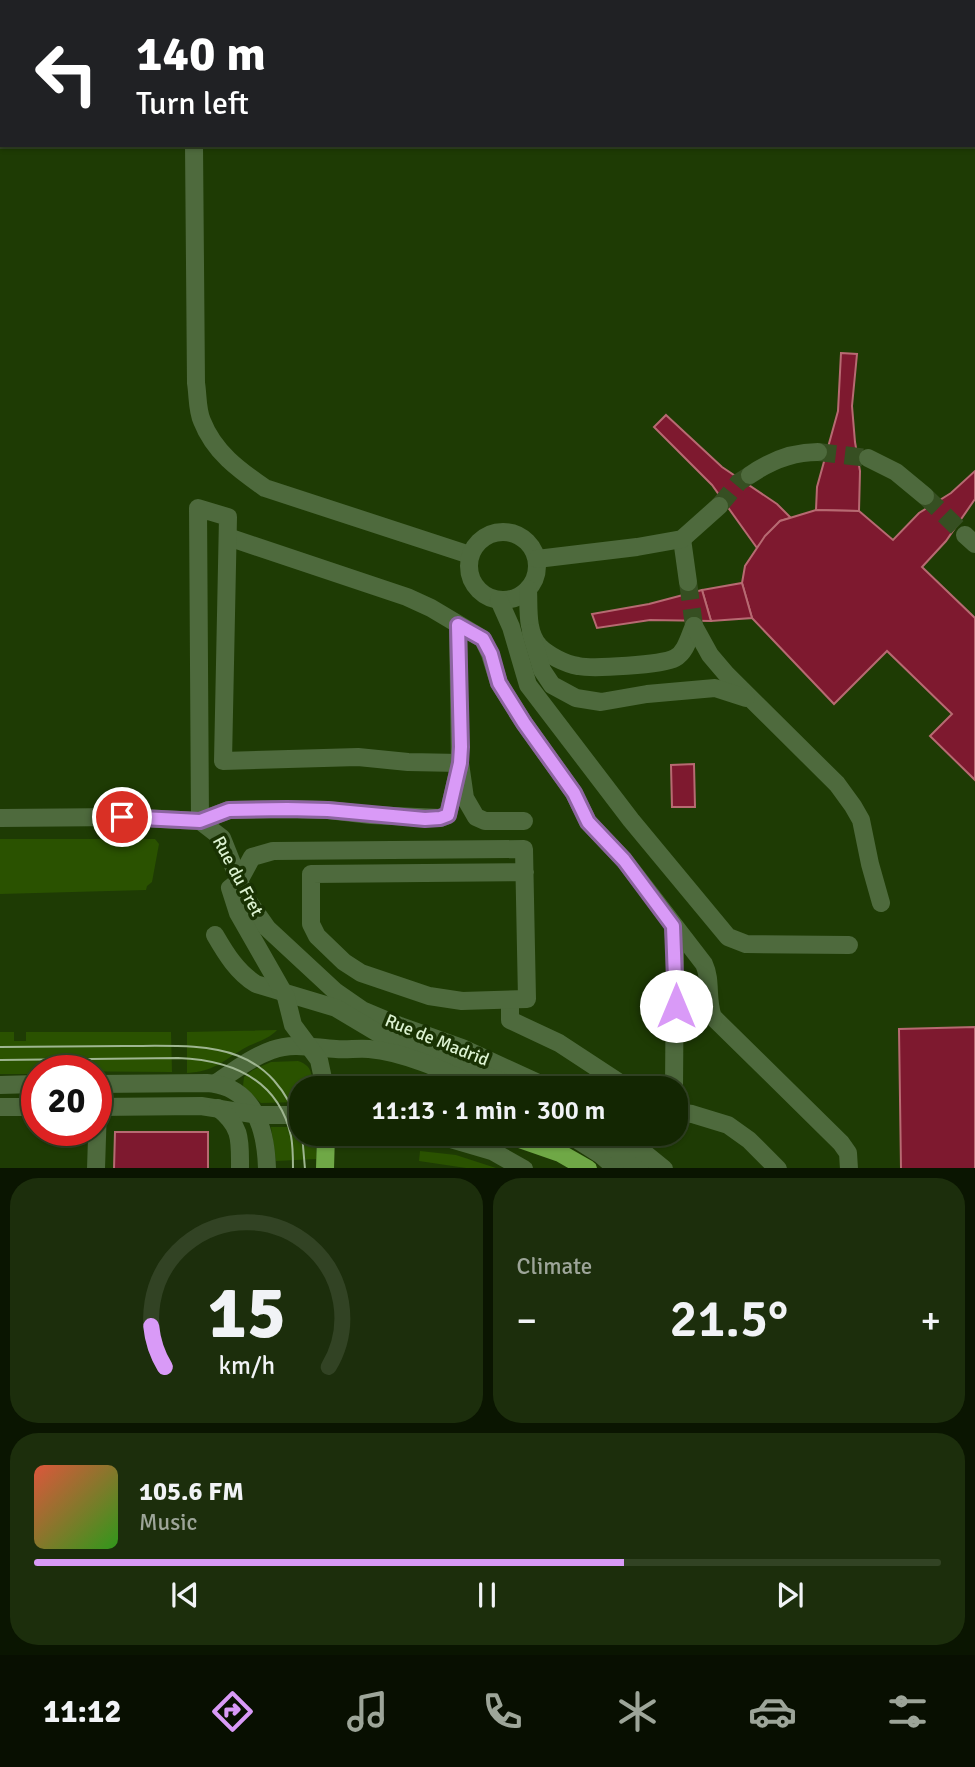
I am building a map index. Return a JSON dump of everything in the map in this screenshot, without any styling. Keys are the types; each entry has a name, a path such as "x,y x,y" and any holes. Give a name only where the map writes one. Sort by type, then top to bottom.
{"main road":[{"path":"325,1168 326,1146"},
{"path":"540,1146 588,1168"}],"street":[{"path":"194,147 196,383 201,419 220,452 265,488 470,555"},
{"path":"750,475 769,462 818,452"},
{"path":"868,458 896,472 925,496"},
{"path":"537,559 682,539 719,506"},
{"path":"198,509 228,517 223,761 358,757 460,763 448,815 440,818 276,809 229,810 200,821 198,509"},
{"path":"528,589 509,599 499,600 480,592 470,575 470,555 475,545 484,537 505,531 526,540 537,559 537,570 528,589 531,633 542,670 552,685 576,698 601,702 647,694 715,688 753,701"},
{"path":"228,537 407,597 483,639 491,654 499,683 574,793 588,822 624,860 704,964 708,973 710,1010 713,1017 841,1143 848,1153 849,1168"},
{"path":"682,539 688,582"},
{"path":"499,600 511,627 528,685 631,821 728,937 746,944 849,945"},
{"path":"458,625 460,763 465,798 475,817 492,821 524,821"},
{"path":"531,633 551,656 578,666 605,666 657,663 675,658 684,649 694,626 710,655 837,784 853,806 861,820 881,902"},
{"name":"Rue du Fret","path":"0,818 122,817 200,821 222,838 239,881 253,909 267,928 336,992 362,1010"},
{"path":"324,1076 319,1060 293,1025 286,997 238,913 230,888 239,881 252,857 273,851 524,849 525,872 527,999 462,1001 429,996 361,973 344,962 317,936 311,924 311,874 525,872"},
{"path":"673,926 674,1076"},
{"path":"215,935 228,958 256,984 282,989 336,1008 383,1036 487,1076"},
{"path":"510,1000 510,1020 559,1043 609,1076"},
{"name":"Rue de Madrid","path":"362,1010 400,1027 462,1048 524,1076"},
{"path":"216,1083 249,1061 273,1049 286,1046 372,1049 422,1063 453,1076"},
{"path":"112,1084 216,1083 240,1095 258,1115 266,1142 267,1168"},
{"path":"0,1085 21,1084"},
{"path":"112,1107 190,1106 258,1115 289,1115"},
{"path":"0,1107 21,1107"},
{"path":"218,1108 231,1119 237,1129 240,1168"},
{"path":"688,1114 727,1125 778,1168"},
{"path":"96,1146 96,1168"},
{"path":"475,1146 492,1151 524,1168"},
{"path":"586,1146 617,1168"},
{"path":"611,1146 640,1168"},
{"path":"636,1146 664,1168"}],"shaded area":[{"path":"0,147 975,147 975,1168 0,1168"},
{"path":"0,839 155,839 159,844 152,882 146,890 0,894"},
{"path":"277,1030 217,1065 187,1073 187,1032"},
{"path":"0,1032 14,1032 14,1041 26,1041 26,1032 171,1032 172,1072 112,1072 112,1055 21,1055 21,1074 0,1074"},
{"path":"298,1061 311,1072 312,1076 289,1076 289,1102 261,1103 243,1086 244,1077 271,1062"},
{"path":"271,1127 289,1127 289,1146 316,1146 316,1159 276,1161"},
{"path":"420,1151 456,1155 496,1168 466,1168 419,1161"}],"building":[{"path":"841,353 857,354 852,406 860,471 859,511 816,510 817,487 838,411"},
{"path":"666,415 722,467 777,504 791,518 780,521 757,548 712,485 654,427"},
{"path":"975,471 975,499 946,541 922,567 975,618 975,780 930,736 952,714 887,651 834,704 752,618 742,583 745,566 765,536 780,521 816,510 859,511 893,540 919,513 951,493"},
{"path":"742,583 752,618 711,621 702,590"},
{"path":"702,590 711,621 650,620 597,628 592,614 649,604"},
{"path":"694,764 695,807 672,807 671,765"},
{"path":"975,1027 975,1168 901,1168 899,1029"},
{"path":"115,1132 208,1132 208,1168 114,1168"}],"tunnel":[{"path":"818,452 868,458"},
{"path":"719,506 739,482 750,475"},
{"path":"925,496 965,535"},
{"path":"688,582 694,626"}],"tram line":[{"path":"0,1047 208,1048 231,1053 253,1063 271,1078 289,1101"},
{"path":"0,1060 178,1058 234,1068 264,1086 285,1116 293,1148 293,1168"},
{"path":"303,1146 305,1168"}],"route":[{"path":"122,817 187,818 200,821 229,810 287,809 425,819 448,815 461,747 458,625 483,639 491,654 499,683 574,793 588,822 624,860 673,926 676,1006"}]}
